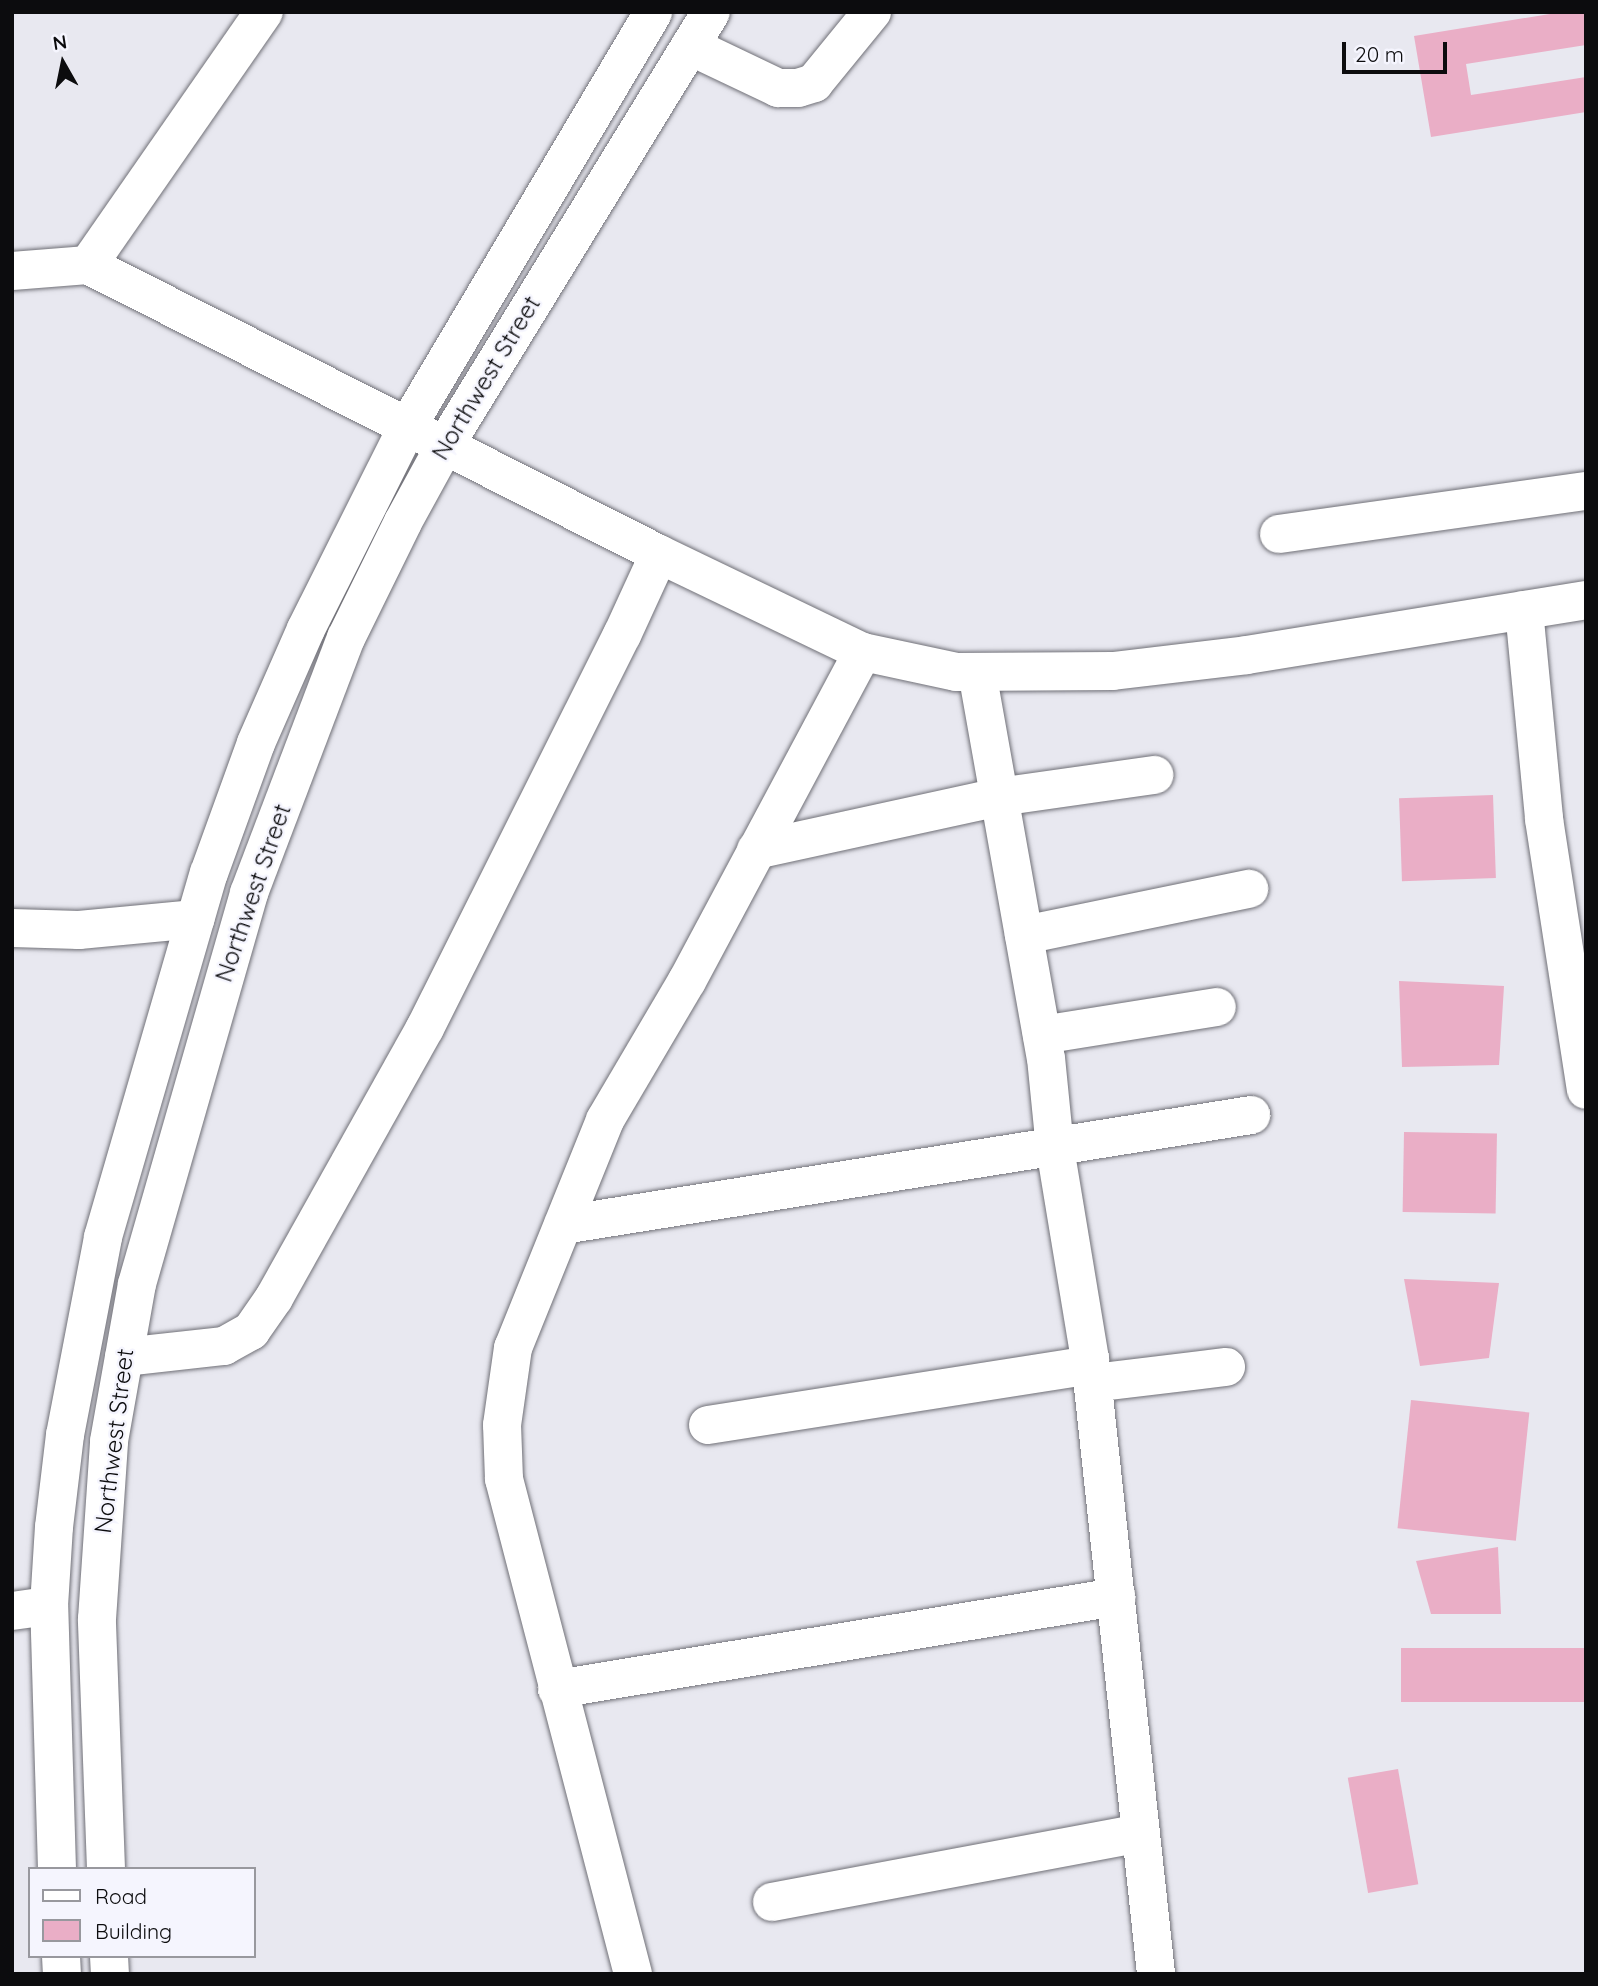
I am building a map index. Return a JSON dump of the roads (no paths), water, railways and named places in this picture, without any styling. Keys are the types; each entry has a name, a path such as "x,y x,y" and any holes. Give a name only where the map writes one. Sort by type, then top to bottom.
{"street":[{"path":"88,265 264,12"},
{"name":"Northwest Street","path":"57,1867 49,1606 54,1527 65,1435 103,1237 195,919 256,743 306,629 407,427 653,12"},
{"name":"Northwest Street","path":"106,1867 97,1619 109,1440 137,1284 249,893 346,638 444,447 711,12"},
{"path":"690,46 778,88 799,88 814,83 872,12"},
{"path":"12,271 88,265 444,447 863,652 956,672 1113,671 1247,655 1586,600"},
{"path":"1279,534 1586,491"},
{"path":"124,1357 224,1346 251,1331 274,1298 425,1028 622,635 659,554"},
{"path":"1524,610 1544,819 1571,897 1586,1090"},
{"path":"633,1974 504,1479 502,1425 513,1348 605,1120 687,981 863,652"},
{"path":"977,672 1042,1035 1055,1148 1092,1374 1156,1974"},
{"path":"756,850 999,797 1154,775"},
{"path":"1024,935 1249,890"},
{"path":"12,928 79,930 195,919"},
{"path":"1042,1035 1217,1006"},
{"path":"563,1224 1251,1115"},
{"path":"708,1426 1092,1374 1226,1367"},
{"path":"557,1689 1116,1597"},
{"path":"12,1611 49,1606"},
{"path":"772,1902 1140,1833"}]}
